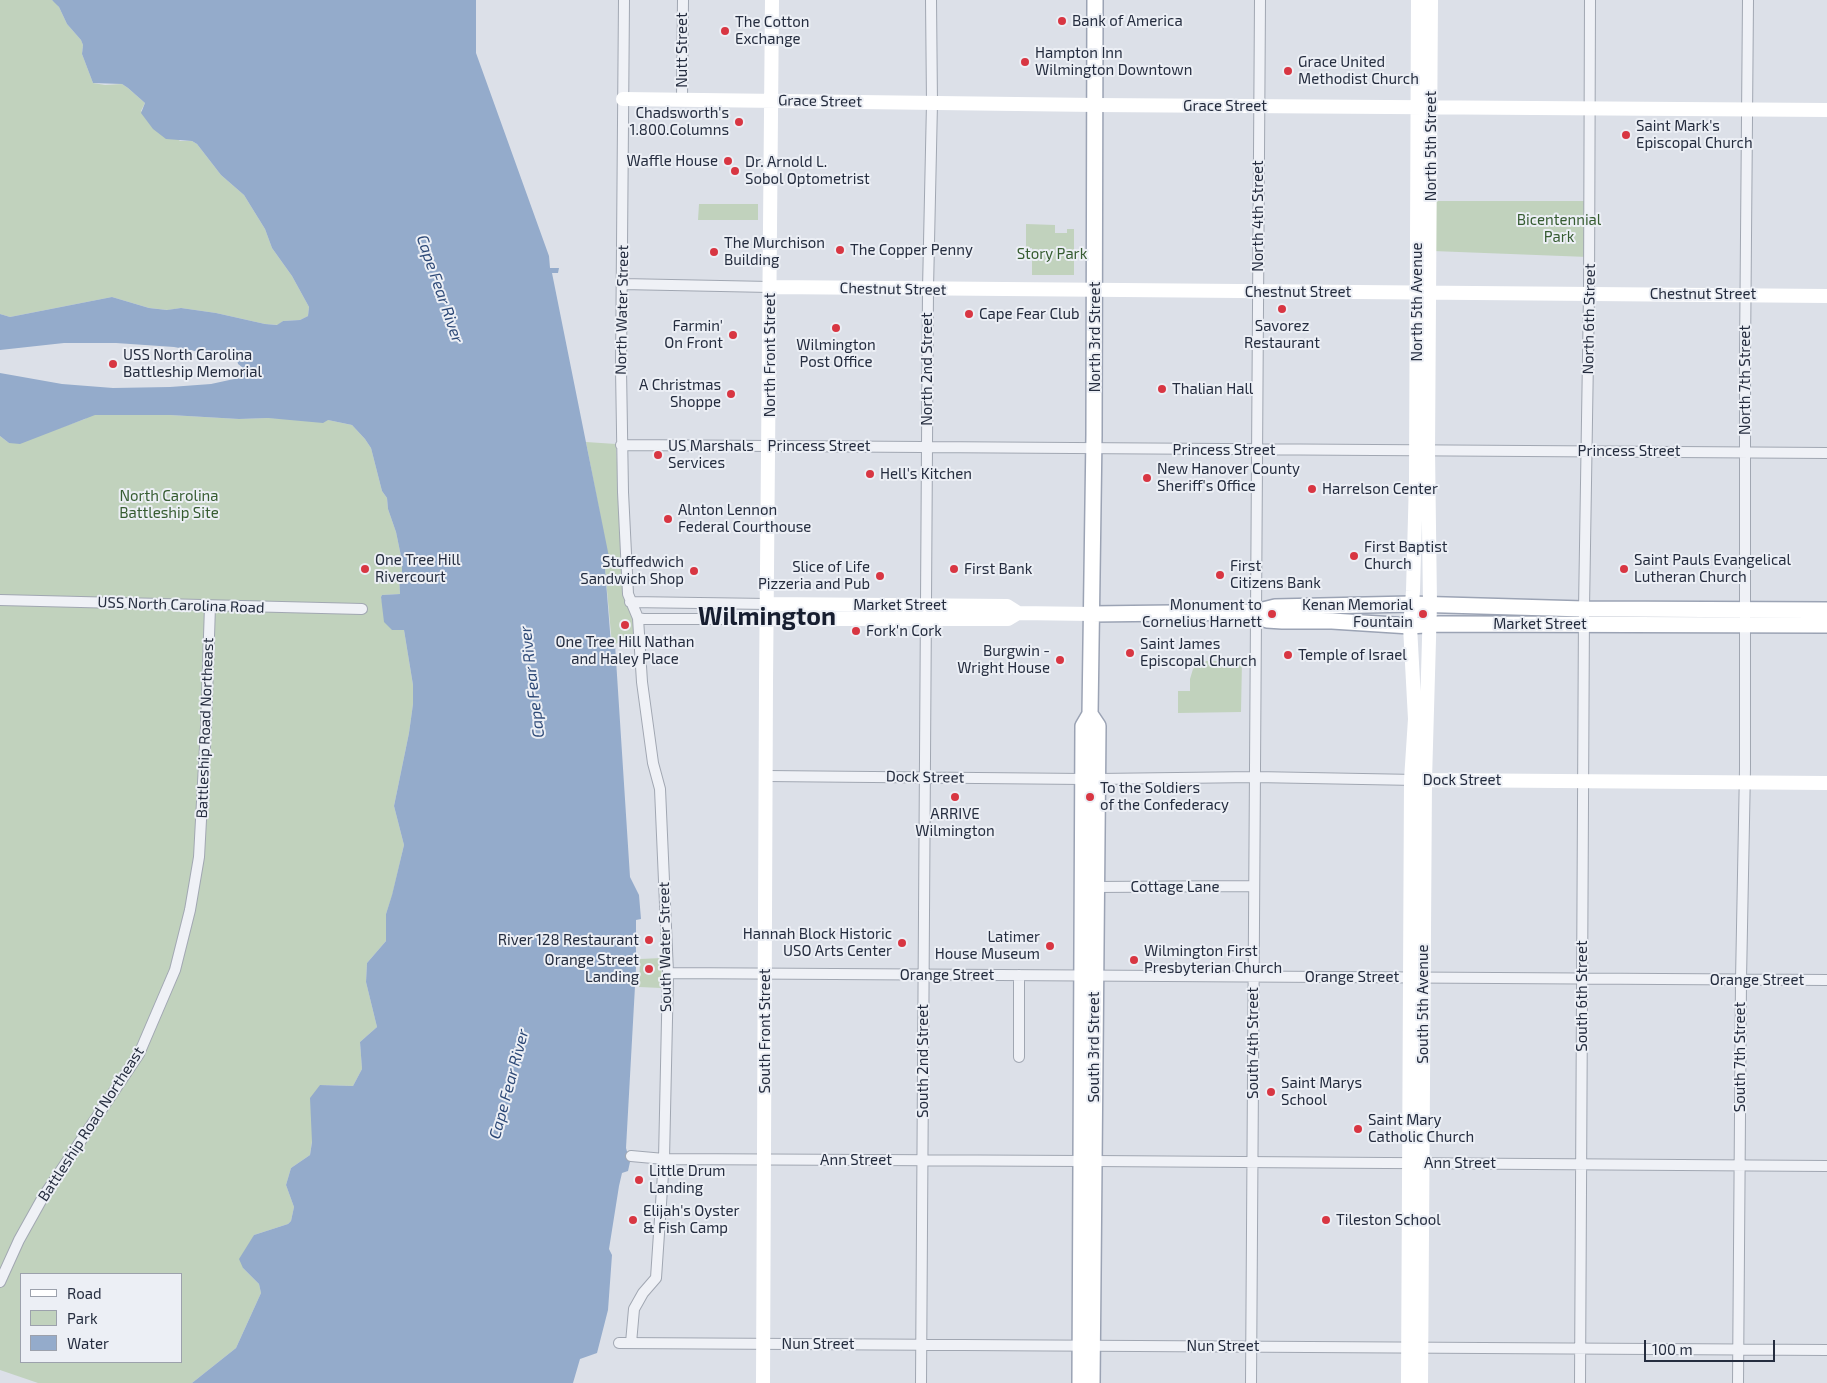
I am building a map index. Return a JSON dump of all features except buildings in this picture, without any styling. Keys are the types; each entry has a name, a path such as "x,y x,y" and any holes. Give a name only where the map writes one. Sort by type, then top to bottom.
{"main road":[{"name":"North 3rd Street","path":"1092,614 1095,0"},
{"name":"Market Street","path":"1092,614 1255,612 1275,607 1430,604 1584,616 1744,618 1827,625"},
{"name":"Market Street","path":"1744,618 1827,610"},
{"name":"Market Street","path":"1255,612 1267,620 1332,621 1410,626 1584,616"},
{"name":"South 3rd Street","path":"1089,976 1096,887 1091,779 1084,726 1090,714 1092,614"},
{"name":"South 3rd Street","path":"1080,1383 1086,1346 1091,779"},
{"name":"South 3rd Street","path":"1086,1346 1092,1383"}],"street":[{"name":"North Water Street","path":"624,0 622,445 628,594 638,618"},
{"name":"Nutt Street","path":"682,100 683,0"},
{"name":"North Front Street","path":"768,619 772,0"},
{"name":"North 2nd Street","path":"925,619 932,103 930,0"},
{"name":"North 4th Street","path":"1255,612 1258,450 1260,0"},
{"path":"1418,0 1424,106"},
{"name":"North 5th Street","path":"1423,293 1424,106 1431,0"},
{"name":"North 6th Street","path":"1584,616 1589,294 1590,0"},
{"name":"North 7th Street","path":"1744,618 1748,0"},
{"name":"Grace Street","path":"623,98 932,103 1827,110"},
{"path":"622,284 770,288"},
{"name":"Chestnut Street","path":"770,288 1827,296"},
{"name":"North 5th Avenue","path":"1423,293 1422,450 1430,625"},
{"name":"Princess Street","path":"622,445 1827,453"},
{"name":"North 5th Avenue","path":"1410,626 1422,450"},
{"name":"USS North Carolina Road","path":"0,600 362,609"},
{"name":"Market Street","path":"630,602 1007,606 1018,613 1092,614"},
{"name":"Battleship Road Northeast","path":"0,1282 19,1240 44,1197 138,1054 169,986 180,954 200,848 210,606"},
{"name":"South 4th Street","path":"1252,1383 1255,612"},
{"name":"Market Street","path":"638,618 1008,619 1018,613"},
{"name":"South 6th Street","path":"1580,1383 1584,616"},
{"name":"South Water Street","path":"631,1343 634,1309 642,1293 656,1278 664,1158 668,973 660,789 653,762 642,682 638,618"},
{"name":"South 7th Street","path":"1738,1383 1740,980 1743,783 1745,769 1744,618"},
{"name":"South Front Street","path":"763,1383 768,619"},
{"name":"South 2nd Street","path":"921,1383 925,619"},
{"name":"South 5th Avenue","path":"1418,780 1430,625"},
{"name":"South 5th Avenue","path":"1408,1383 1415,1347 1418,780 1410,626"},
{"name":"Dock Street","path":"766,776 1091,779 1255,777 1827,783"},
{"name":"Cottage Lane","path":"1096,887 1254,886"},
{"name":"Orange Street","path":"668,973 1827,980"},
{"path":"1019,1057 1020,975"},
{"name":"Ann Street","path":"632,1156 764,1159 1827,1166"},
{"name":"Nun Street","path":"618,1343 1827,1350"},
{"name":"South 5th Avenue","path":"1415,1347 1422,1383"}],"green space":[{"path":"0,0 52,0 55,2 67,24 81,40 83,45 82,54 93,83 105,85 122,84 145,103 141,111 180,141 192,141 197,144 221,175 244,195 265,229 272,248 292,276 309,307 308,316 300,320 283,321 278,325 265,324 216,313 181,308 168,310 149,308 112,297 10,317 0,314"},
{"name":"Bicentennial Park","path":"1433,201 1588,201 1588,257 1433,251"},
{"path":"699,204 758,204 758,220 698,220"},
{"name":"Story Park","path":"1026,224 1055,225 1055,233 1067,233 1067,229 1074,229 1074,275 1032,275 1032,248 1026,248"},
{"name":"North Carolina Battleship Site","path":"90,415 170,415 239,419 328,420 352,425 371,448 382,491 387,498 388,509 396,532 402,561 402,572 399,576 400,594 382,595 381,597 383,606 404,630 413,685 413,704 394,806 404,845 386,914 386,941 367,963 366,982 377,1027 360,1042 362,1069 353,1086 320,1085 310,1155 291,1168 286,1185 294,1207 291,1221 288,1224 254,1235 243,1268 259,1284 261,1293 236,1348 192,1383 38,1383 0,1370 0,436 9,443 37,436 85,419"},
{"path":"586,442 616,444 624,596 634,619 633,638 615,644 612,644 605,569 610,567"},
{"path":"1201,661 1242,661 1241,712 1178,713 1178,691 1190,691 1190,679 1193,669"},
{"path":"662,958 661,988 639,987 640,959"}],"water":[{"name":"Cape Fear River","path":"52,0 476,0 476,53 549,256 550,268 559,268 558,273 552,273 611,567 605,569 611,644 615,644 630,877 639,895 641,919 636,920 636,968 626,1148 630,1162 628,1171 622,1173 619,1186 609,1249 612,1255 608,1310 597,1353 580,1359 573,1383 192,1383 236,1348 261,1293 259,1284 243,1268 239,1259 254,1235 288,1224 291,1221 294,1207 286,1185 291,1168 310,1155 312,1142 310,1098 320,1085 353,1086 362,1069 360,1042 377,1027 366,982 367,963 386,941 386,914 404,845 394,806 413,704 413,685 404,630 392,630 384,622 381,597 382,595 400,594 399,576 402,572 402,561 396,532 388,509 387,498 382,491 371,448 352,425 328,420 323,423 268,418 239,419 170,415 95,415 20,444 9,443 0,436 0,373 62,384 113,388 170,387 211,384 234,379 237,378 242,367 238,364 237,359 174,347 116,343 64,343 0,350 0,314 10,317 112,297 149,308 167,310 181,308 216,313 265,324 277,325 283,321 300,320 308,316 309,307 292,276 272,248 265,229 244,195 221,175 197,144 192,141 166,139 153,129 141,113 145,103 128,88 122,84 93,83 82,54 83,45 81,40 67,24 59,7"}],"place":[{"name":"Bank of America","path":"1062,21"},
{"name":"The Cotton Exchange","path":"725,31"},
{"name":"Hampton Inn Wilmington Downtown","path":"1025,62"},
{"name":"Grace United Methodist Church","path":"1288,71"},
{"name":"Chadsworth's 1.800.Columns","path":"739,122"},
{"name":"Saint Mark's Episcopal Church","path":"1626,135"},
{"name":"Waffle House","path":"728,161"},
{"name":"Dr. Arnold L. Sobol Optometrist","path":"735,171"},
{"name":"The Copper Penny","path":"840,250"},
{"name":"The Murchison Building","path":"714,252"},
{"name":"Savorez Restaurant","path":"1282,309"},
{"name":"Cape Fear Club","path":"969,314"},
{"name":"Wilmington Post Office","path":"836,328"},
{"name":"Farmin' On Front","path":"733,335"},
{"name":"USS North Carolina Battleship Memorial","path":"113,364"},
{"name":"Thalian Hall","path":"1162,389"},
{"name":"A Christmas Shoppe","path":"731,394"},
{"name":"US Marshals Services","path":"658,455"},
{"name":"Hell's Kitchen","path":"870,474"},
{"name":"New Hanover County Sheriff's Office","path":"1147,478"},
{"name":"Harrelson Center","path":"1312,489"},
{"name":"Alnton Lennon Federal Courthouse","path":"668,519"},
{"name":"First Baptist Church","path":"1354,556"},
{"name":"One Tree Hill Rivercourt","path":"365,569"},
{"name":"First Bank","path":"954,569"},
{"name":"Saint Pauls Evangelical Lutheran Church","path":"1624,569"},
{"name":"Stuffedwich Sandwich Shop","path":"694,571"},
{"name":"First Citizens Bank","path":"1220,575"},
{"name":"Slice of Life Pizzeria and Pub","path":"880,576"},
{"name":"Monument to Cornelius Harnett","path":"1272,614"},
{"name":"Kenan Memorial Fountain","path":"1423,614"},
{"name":"One Tree Hill Nathan and Haley Place","path":"625,625"},
{"name":"Fork'n Cork","path":"856,631"},
{"name":"Saint James Episcopal Church","path":"1130,653"},
{"name":"Temple of Israel","path":"1288,655"},
{"name":"Burgwin - Wright House","path":"1060,660"},
{"name":"ARRIVE Wilmington","path":"955,797"},
{"name":"To the Soldiers of the Confederacy","path":"1090,797"},
{"name":"River 128 Restaurant","path":"649,940"},
{"name":"Hannah Block Historic USO Arts Center","path":"902,943"},
{"name":"Latimer House Museum","path":"1050,946"},
{"name":"Wilmington First Presbyterian Church","path":"1134,960"},
{"name":"Orange Street Landing","path":"649,969"},
{"name":"Saint Marys School","path":"1271,1092"},
{"name":"Saint Mary Catholic Church","path":"1358,1129"},
{"name":"Little Drum Landing","path":"639,1180"},
{"name":"Elijah's Oyster & Fish Camp","path":"633,1220"},
{"name":"Tileston School","path":"1326,1220"}],"district":[{"name":"Wilmington","path":"767,617"}]}
